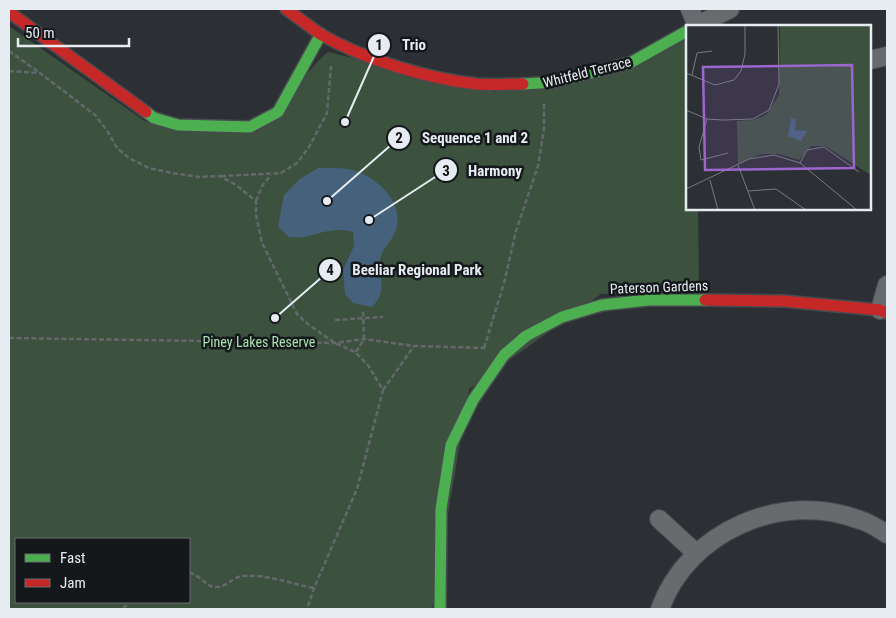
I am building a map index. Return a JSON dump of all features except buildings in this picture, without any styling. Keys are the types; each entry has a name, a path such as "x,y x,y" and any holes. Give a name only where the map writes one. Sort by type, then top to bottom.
{"street":[{"name":"Whitfeld Terrace","path":"286,9 321,34 363,54 403,69 439,78 478,84 542,84 630,63 686,32"},
{"path":"690,9 696,25"},
{"path":"698,25 730,9"},
{"path":"9,12 154,118 178,125 250,127 278,112 321,34"},
{"path":"871,60 887,56"},
{"path":"884,311 887,285"},
{"name":"Paterson Gardens","path":"440,609 441,509 451,445 473,400 504,355 526,336 562,317 602,304 648,300 784,301 884,311"},
{"path":"660,609 666,592 696,553 712,540 749,520 768,514 792,511 827,512 860,519 887,534"},
{"path":"659,519 696,553"}],"path":[{"path":"9,51 95,115 117,148 129,158 148,168 199,176 272,174 290,169 309,147 327,113 331,66"},
{"path":"9,71 40,73"},
{"path":"484,348 504,283 516,231 538,166 544,129 542,84"},
{"path":"272,174 262,186 256,201 256,215 262,243 298,314 309,325 335,343 355,352 368,366 383,390"},
{"path":"220,176 236,185 256,201"},
{"path":"355,352 364,339 363,311"},
{"path":"335,320 383,318"},
{"path":"9,338 335,343 364,339 414,346 484,348 504,355"},
{"path":"307,609 356,489 383,390 414,346"},
{"path":"190,572 200,577 210,586 217,588 222,587 234,578 243,576 278,580 314,588"}],"green space":[{"name":"Piney Lakes Reserve","path":"9,26 146,122 257,132 318,61 328,52 495,92 686,40 686,210 698,210 699,291 601,294 469,389 432,609 9,609"}],"water":[{"path":"318,168 347,169 372,179 387,192 396,208 397,226 381,256 381,293 372,307 353,303 345,294 343,270 354,246 353,232 335,230 303,237 289,237 278,227 284,195 300,179"}],"traffic: fast":[{"path":"523,84 556,82 630,63 686,32"},
{"path":"146,112 154,118 178,125 250,127 278,112 321,34"},
{"path":"440,609 441,509 451,445 473,400 504,355 526,336 562,317 602,305 649,300 705,300"}],"traffic: jam":[{"path":"286,9 320,34 337,43 356,52 417,73 483,84 523,84"},
{"path":"9,12 146,112"},
{"path":"705,300 783,301 880,310 887,313"}],"place":[{"name":"Trio","path":"345,122"},
{"name":"Sequence 1 and 2","path":"327,201"},
{"name":"Harmony","path":"369,220"},
{"name":"Beeliar Regional Park","path":"275,318"}]}
